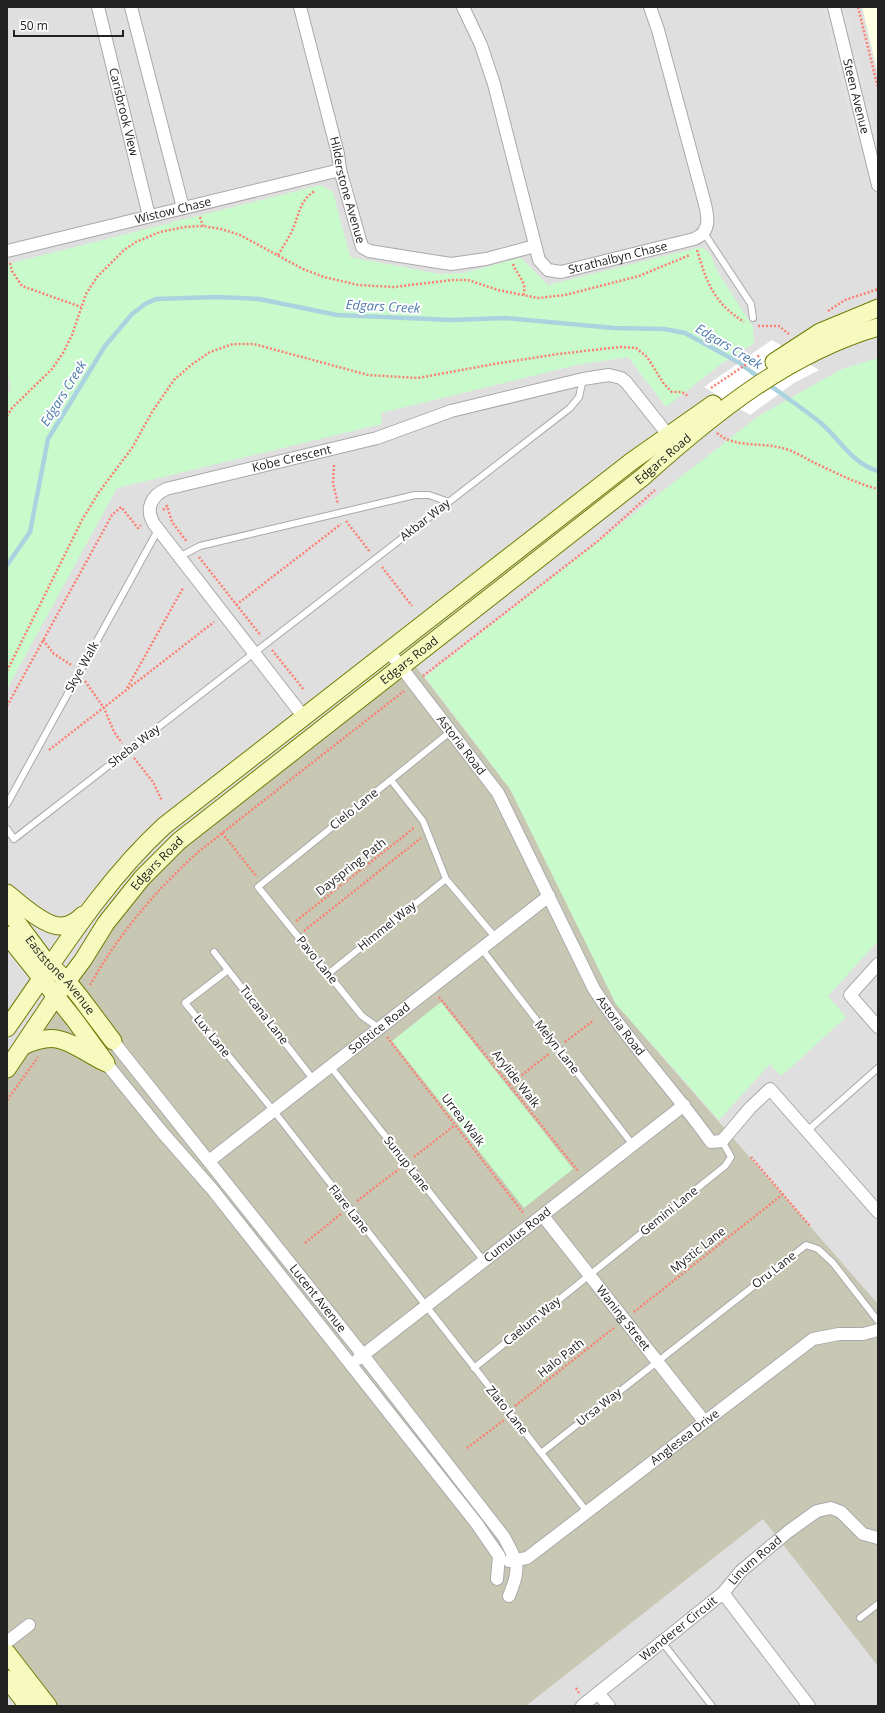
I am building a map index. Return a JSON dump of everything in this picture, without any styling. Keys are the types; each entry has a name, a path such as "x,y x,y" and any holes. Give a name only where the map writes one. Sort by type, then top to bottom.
{"main road":[{"name":"Edgars Road","path":"796,355 820,332 878,308"},
{"name":"Edgars Road","path":"7,1028 45,972 90,911 131,859 164,826 303,716 632,461 669,436 721,397 796,355 878,327"},
{"name":"Edgars Road","path":"7,1068 122,902 169,850 201,822 644,477 716,428 721,397"},
{"path":"7,893 42,919 60,926 76,921 90,911"},
{"name":"Eaststone Avenue","path":"7,909 45,972 56,996 106,1063"},
{"name":"Eaststone Avenue","path":"7,935 45,972 67,981 113,1041"},
{"path":"23,1046 38,1039 57,1038 106,1063"},
{"path":"7,1653 48,1706"},
{"path":"7,1679 24,1704"}],"street":[{"name":"Carisbrook View","path":"98,7 149,216"},
{"path":"131,7 183,208"},
{"name":"Hilderstone Avenue","path":"300,7 359,241 365,249 451,264 486,259 535,246"},
{"name":"Strathalbyn Chase","path":"463,7 481,45 494,84 535,246 539,260 543,266 548,270 561,272 694,239 704,233"},
{"path":"650,7 668,66 708,218 704,233"},
{"name":"Steen Avenue","path":"834,7 878,185"},
{"name":"Wistow Chase","path":"8,254 149,216 340,170"},
{"name":"Kobe Crescent","path":"151,518 149,511 153,499 166,489 377,438 451,411 583,379 610,375 621,378 630,386 669,436"},
{"path":"151,518 158,530 303,716"},
{"name":"Astoria Road","path":"388,650 498,793 594,989 611,1015 684,1105 711,1142 722,1141"},
{"name":"Solstice Road","path":"209,1160 548,896"},
{"path":"878,964 850,995 878,1027"},
{"name":"Lucent Avenue","path":"113,1041 363,1355 504,1537 517,1560"},
{"name":"Lucent Avenue","path":"106,1063 162,1132 212,1189 351,1365 476,1524 499,1556 500,1563"},
{"path":"722,1141 750,1108 770,1089 878,1212"},
{"name":"Cumulus Road","path":"351,1365 684,1105"},
{"name":"Waning Street","path":"543,1216 704,1421"},
{"name":"Anglesea Drive","path":"500,1563 526,1558 588,1513 704,1421 814,1339 839,1334 863,1334 878,1330"},
{"name":"Linum Road","path":"723,1593 741,1571 789,1531 817,1511 831,1508 841,1512 863,1534 878,1538"},
{"path":"509,1596 516,1580 517,1560"},
{"path":"497,1579 500,1563"},
{"name":"Wanderer Circuit","path":"582,1706 723,1593 809,1706"},
{"path":"7,1642 30,1625"},
{"path":"598,1693 608,1706"}],"lane":[{"path":"704,233 751,304 753,318"},
{"name":"Akbar Way","path":"254,654 570,408 579,397 583,379"},
{"path":"179,557 193,549 415,495 429,495 449,502"},
{"name":"Skye Walk","path":"7,804 158,530"},
{"name":"Sheba Way","path":"7,829 14,839 254,654"},
{"name":"Cielo Lane","path":"260,886 450,732"},
{"path":"391,780 423,821 446,878 495,937"},
{"name":"Himmel Way","path":"328,974 446,878"},
{"name":"Pavo Lane","path":"260,886 289,926 362,1016 379,1028"},
{"name":"Melyn Lane","path":"481,948 633,1145"},
{"name":"Tucana Lane","path":"214,952 313,1079"},
{"name":"Lux Lane","path":"228,970 185,1003 273,1110"},
{"name":"Sunup Lane","path":"330,1066 484,1261"},
{"path":"807,1131 878,1068"},
{"name":"Flare Lane","path":"273,1110 426,1307"},
{"name":"Gemini Lane","path":"589,1274 725,1166 732,1157 722,1141"},
{"name":"Oru Lane","path":"658,1362 806,1245 818,1249 833,1263 878,1321"},
{"name":"Caelum Way","path":"474,1368 589,1274"},
{"name":"Zlato Lane","path":"426,1307 588,1513"},
{"name":"Ursa Way","path":"541,1452 658,1362"},
{"path":"860,1618 878,1604"},
{"path":"662,1642 712,1706"}],"path":[{"path":"858,7 878,88"},
{"path":"278,255 292,230 305,198 324,186 321,174"},
{"path":"7,416 12,408 52,368 63,352 72,334 81,307 97,277 109,263 136,242 160,232 185,227 203,226 221,229 240,235 303,269 324,277 358,285 394,287 452,280 468,280 523,296 550,298 639,276 681,258 698,253 704,274 715,297 723,306 747,324"},
{"path":"509,252 516,271 525,284 526,289 523,296"},
{"path":"8,254 12,271 22,286 81,307"},
{"path":"752,325 779,326 789,334"},
{"path":"7,671 82,520 99,492 132,448 152,412 174,380 191,365 210,352 233,344 254,344 368,375 418,378 558,354 620,347 636,348 647,357 664,384 672,392 682,392 688,396"},
{"path":"721,397 764,352"},
{"path":"712,438 716,428 725,439 734,442 762,444 783,448 858,484 878,489"},
{"path":"334,465 333,483 342,523"},
{"path":"80,997 158,890 198,852 416,687 598,541 660,484"},
{"path":"7,706 112,515 121,507 138,528 168,506 172,522 304,690"},
{"path":"126,691 184,588"},
{"path":"43,640 54,654 73,666 79,673 104,708 114,732 153,782 162,801"},
{"name":"Dayspring Path","path":"289,926 423,821"},
{"name":"Dayspring Path","path":"298,936 428,832"},
{"path":"222,833 260,886"},
{"name":"Arylide Walk","path":"432,987 586,1182"},
{"path":"510,1085 594,1020"},
{"name":"Urrea Walk","path":"379,1028 532,1224"},
{"path":"305,1243 455,1124"},
{"path":"751,1157 810,1226"},
{"name":"Mystic Lane","path":"624,1319 783,1194"},
{"name":"Halo Path","path":"467,1448 505,1419 509,1411 624,1319"}],"shaded area":[{"path":"7,7 878,7 878,1706 7,1706"},
{"path":"823,7 827,7 860,140 854,134"},
{"path":"842,7 846,7 853,34 850,42"},
{"path":"862,7 878,7 878,74"},
{"path":"852,48 858,53 866,88 863,95"},
{"path":"865,101 871,106 878,136 876,148"},
{"path":"410,659 510,789 616,1004 878,1304 878,1666 763,1519 526,1706 47,1706 7,1654 7,1069 142,878"}],"green space":[{"path":"321,185 333,192 350,257 440,274 463,273 521,258 548,285 701,247 709,252 719,274 753,327 754,343 720,365 666,407 628,357 577,365 381,413 382,424 117,488 7,689 7,395 11,388 7,372 7,264"},
{"path":"878,358 878,941 828,996 846,1017 785,1073 780,1075 770,1064 719,1120 616,1004 510,789 425,677 760,415 842,369"},
{"path":"441,1002 573,1169 524,1208 392,1041"}],"pier":[{"path":"772,340 819,370 794,383 750,415 704,387"}],"waterway":[{"name":"Edgars Creek","path":"7,565 30,532 48,439 105,346 132,314 145,304 156,299 217,297 259,299 337,315 452,320 504,318 614,328 664,329 685,333 738,362 761,379"},
{"name":"Edgars Creek","path":"767,383 822,424 854,457 869,468 878,471"}]}
